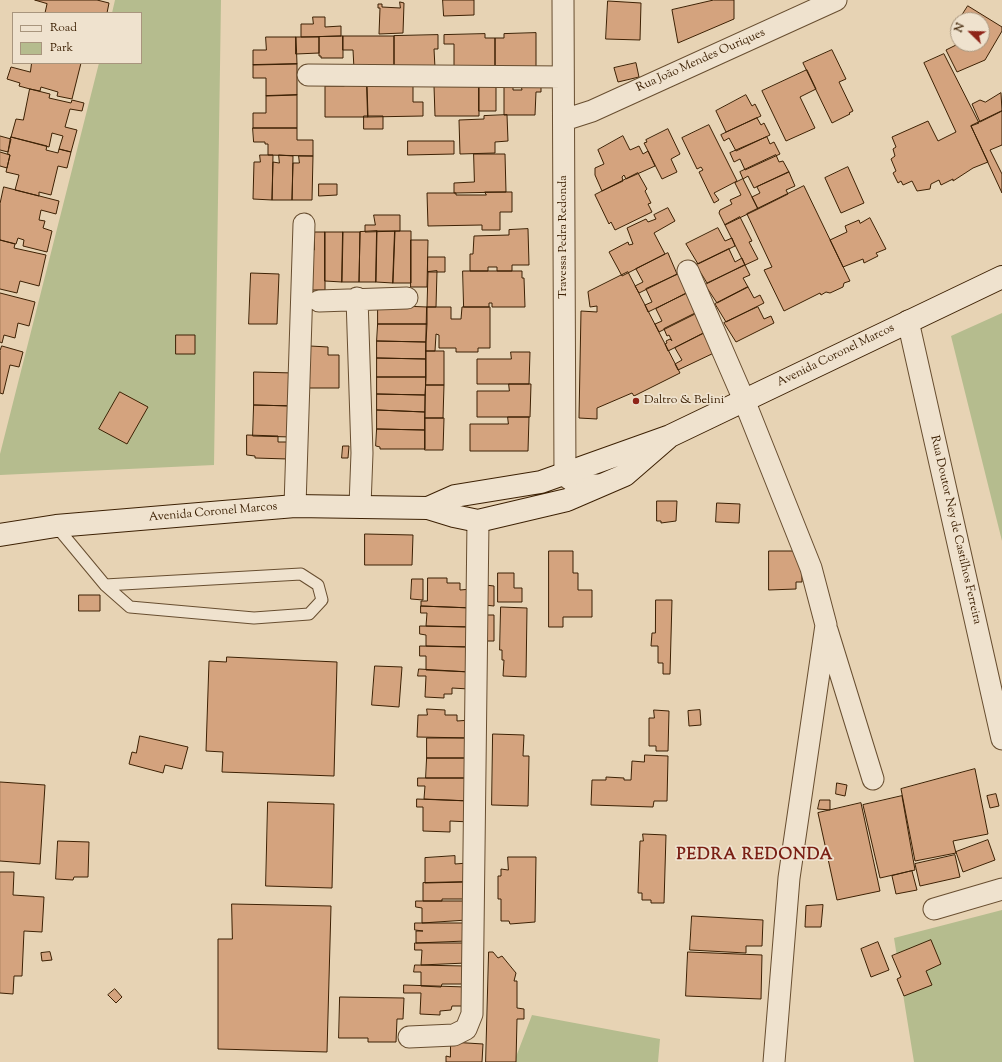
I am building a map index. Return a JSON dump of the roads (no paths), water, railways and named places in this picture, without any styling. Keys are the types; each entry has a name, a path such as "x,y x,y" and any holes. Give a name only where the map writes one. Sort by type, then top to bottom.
{"main road":[{"name":"Avenida Coronel Marcos","path":"428,508 455,496 541,482 565,475 670,436 1002,277"},
{"name":"Avenida Coronel Marcos","path":"0,535 56,526 295,506 428,508 454,516 478,521 567,500 626,475 670,436"}],"street":[{"name":"Travessa Pedra Redonda","path":"563,0 565,475"},
{"name":"Rua João Mendes Ouriques","path":"564,120 592,111 836,0"},
{"path":"308,74 563,78"},
{"path":"295,506 298,465 304,224"},
{"path":"688,271 744,400 811,568 826,626 873,779"},
{"path":"358,298 362,453 360,506"},
{"path":"318,301 358,298 407,298"},
{"name":"Rua Doutor Ney de Castilhos Ferreira","path":"908,321 1002,739"},
{"path":"565,475 576,484 583,486 602,485"},
{"path":"409,1037 454,1035 466,1029 472,1014 478,521"},
{"path":"774,1062 789,878 826,626"},
{"path":"934,909 1002,889"}],"lane":[{"path":"56,526 105,585 130,607 254,618 309,614 322,600 318,585 301,574 105,585"}],"place":[{"name":"Daltro & Belini","path":"636,401"}],"district":[{"name":"PEDRA REDONDA","path":"755,856"}]}
